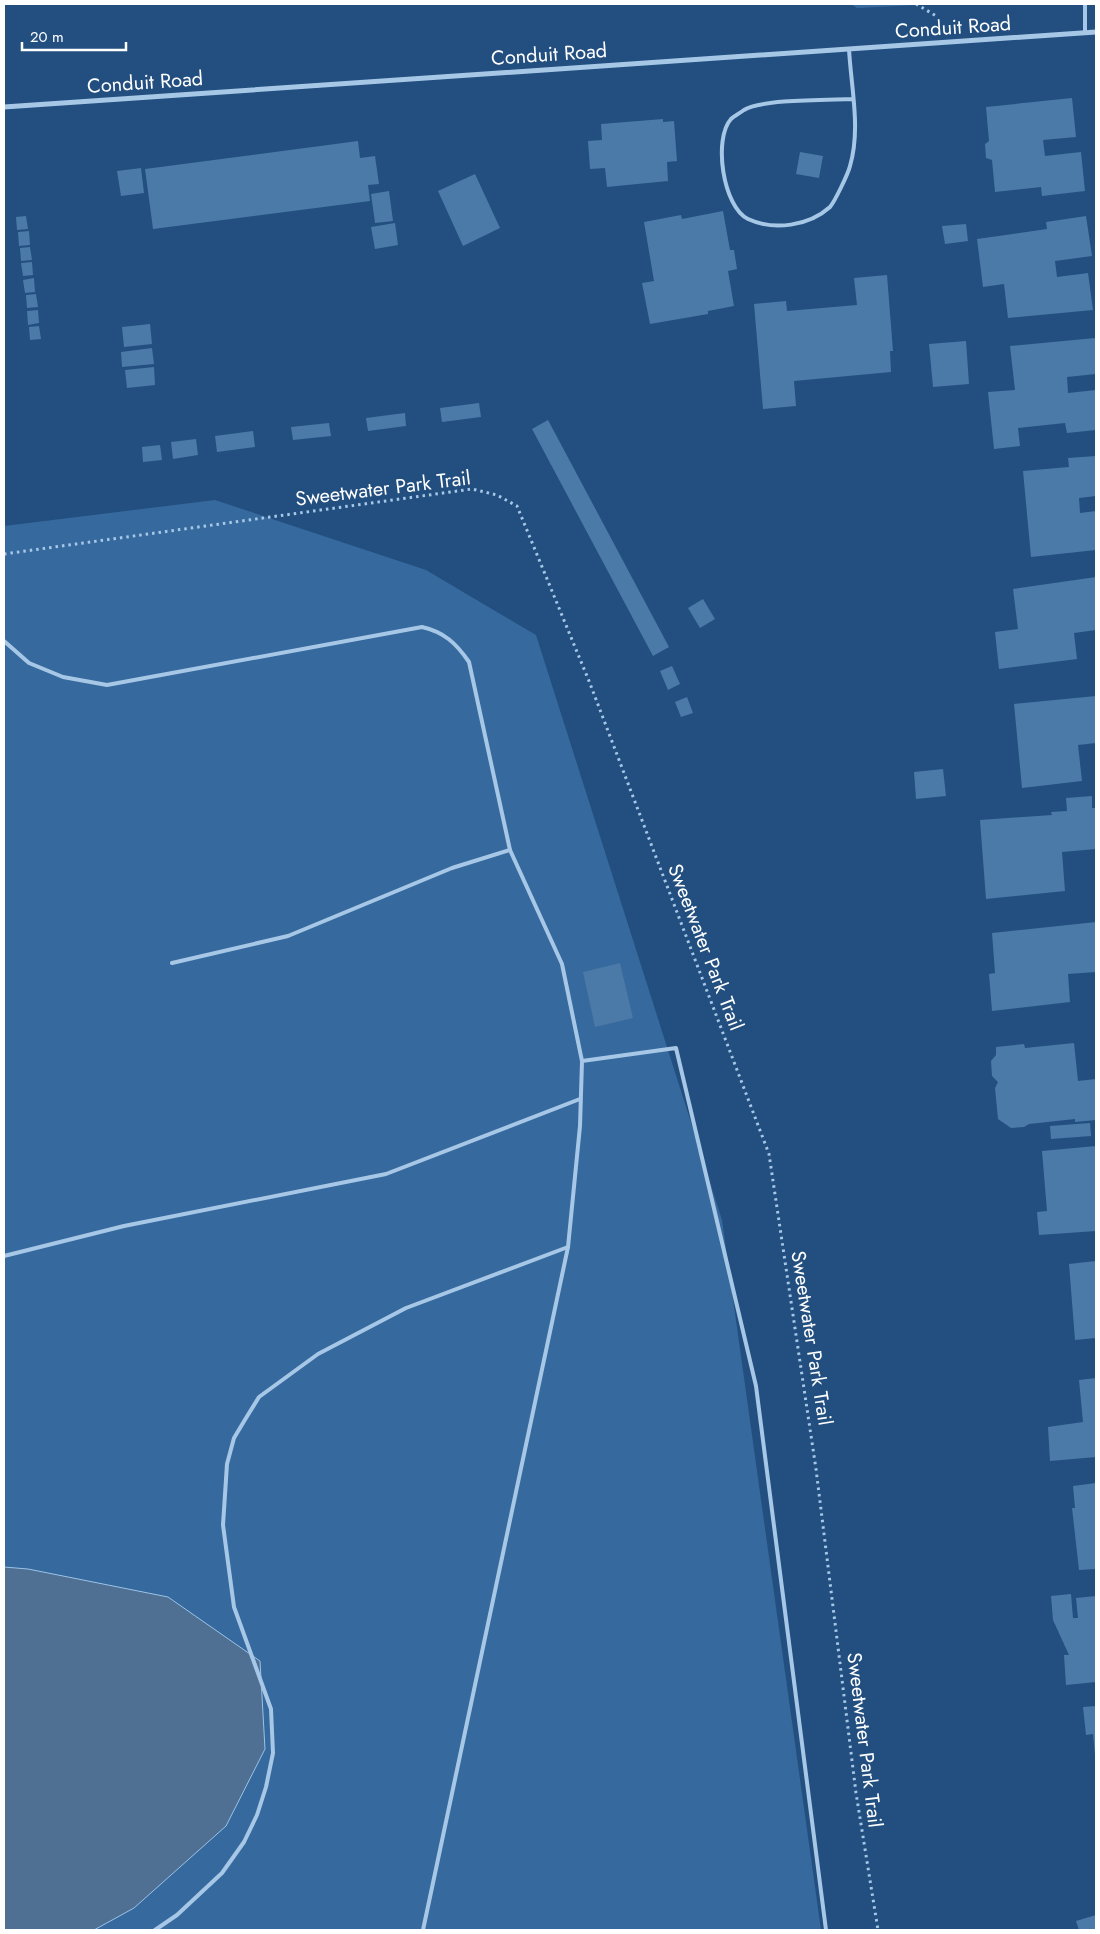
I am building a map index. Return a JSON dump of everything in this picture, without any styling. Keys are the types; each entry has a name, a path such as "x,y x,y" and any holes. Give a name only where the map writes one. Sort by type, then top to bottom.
{"street":[{"name":"Conduit Road","path":"4,107 1096,32"}],"lane":[{"path":"1085,4 1085,33"},
{"path":"848,49 855,131 850,166 831,206 803,222 778,226 747,219 731,200 723,174 723,140 731,120 746,109 767,104 852,99"},
{"path":"4,641 29,663 63,677 107,685 422,627 436,630 459,648 469,662 510,850 562,964 582,1061 580,1126 568,1247 423,1930"},
{"path":"172,963 288,936 452,868 510,850"},
{"path":"582,1061 676,1048 756,1386 826,1930"},
{"path":"4,1256 124,1226 386,1174 580,1099"},
{"path":"155,1930 177,1915 222,1873 244,1842 257,1815 266,1787 273,1753 271,1709 234,1608 223,1526 227,1464 234,1438 246,1418 259,1397 318,1354 406,1308 568,1247"}],"path":[{"path":"916,4 938,17"},
{"name":"Sweetwater Park Trail","path":"4,554 472,489 497,495 517,506 589,680 769,1154 816,1469 856,1793 878,1930"}],"shaded area":[{"path":"851,4 938,4 857,8"},
{"path":"215,500 426,570 536,635 722,1220 821,1930 4,1930 4,526"},
{"path":"4,1567 28,1569 168,1597 260,1661 265,1749 226,1826 134,1908 94,1930 4,1930"}],"building":[{"path":"1072,98 1076,137 1043,140 1045,156 1081,152 1085,191 1042,196 1041,187 995,192 992,160 986,158 985,144 989,141 986,107"},
{"path":"663,119 663,122 674,121 677,161 667,162 668,181 607,187 605,168 590,169 588,141 602,140 601,124"},
{"path":"358,141 360,158 375,156 379,184 368,185 370,201 153,229 145,169"},
{"path":"800,152 823,156 819,178 796,174"},
{"path":"141,168 144,193 121,196 117,171"},
{"path":"475,174 500,228 463,246 438,191"},
{"path":"389,191 393,221 375,223 371,194"},
{"path":"723,211 730,250 734,250 737,269 728,271 734,306 708,311 708,314 650,324 642,283 654,281 644,222 681,215 682,219"},
{"path":"26,216 28,229 17,230 16,217"},
{"path":"1086,216 1092,256 1055,261 1057,277 1088,273 1093,310 1008,318 1004,284 983,287 977,239 1047,229 1046,222"},
{"path":"395,223 398,245 375,249 371,227"},
{"path":"966,224 968,241 945,244 942,226"},
{"path":"29,231 30,245 19,246 18,232"},
{"path":"30,247 32,260 21,261 20,248"},
{"path":"32,262 33,275 23,276 21,263"},
{"path":"887,275 893,351 890,351 891,372 794,381 796,406 763,409 754,304 786,301 787,311 857,305 854,278"},
{"path":"34,278 35,292 25,293 23,280"},
{"path":"36,294 38,307 27,308 26,295"},
{"path":"38,310 39,323 28,325 27,311"},
{"path":"150,324 152,344 124,347 122,327"},
{"path":"39,326 41,339 30,340 29,327"},
{"path":"1095,338 1096,374 1067,377 1068,393 1096,390 1096,430 1067,433 1065,423 1018,428 1020,446 994,449 988,392 1015,390 1010,346"},
{"path":"966,341 969,384 933,387 929,344"},
{"path":"152,348 154,364 122,367 121,352"},
{"path":"154,367 155,385 127,388 125,370"},
{"path":"479,403 481,417 442,422 440,408"},
{"path":"405,413 406,426 368,431 366,418"},
{"path":"548,420 669,647 653,656 532,429"},
{"path":"329,423 331,436 293,440 291,427"},
{"path":"253,431 255,447 217,452 215,436"},
{"path":"196,439 198,455 173,459 171,442"},
{"path":"160,445 162,460 143,462 142,447"},
{"path":"1096,456 1096,496 1079,498 1080,513 1096,511 1096,550 1031,557 1023,471 1069,467 1068,458"},
{"path":"1096,577 1096,630 1074,633 1077,659 999,669 995,632 1018,629 1013,589"},
{"path":"703,599 715,619 700,628 688,608"},
{"path":"672,666 680,684 668,690 660,671"},
{"path":"1096,696 1096,743 1078,745 1082,781 1022,788 1014,704"},
{"path":"687,697 693,713 681,717 675,702"},
{"path":"943,769 946,796 916,799 914,772"},
{"path":"1092,796 1092,808 1096,808 1096,849 1062,852 1065,891 986,899 980,820 1052,815 1051,812 1067,811 1066,798"},
{"path":"1096,922 1096,972 1068,974 1070,1002 992,1011 989,974 995,973 992,933"},
{"path":"620,963 633,1018 595,1027 583,972"},
{"path":"1074,1043 1078,1081 1096,1079 1096,1120 1075,1122 1075,1119 1011,1128 998,1119 995,1088 998,1082 992,1076 991,1061 996,1055 996,1047 1024,1044 1025,1048"},
{"path":"1090,1123 1091,1136 1051,1139 1050,1126"},
{"path":"1096,1146 1096,1231 1039,1235 1037,1212 1047,1211 1042,1151"},
{"path":"1096,1261 1096,1338 1075,1340 1069,1264"},
{"path":"1096,1378 1096,1457 1050,1461 1048,1427 1083,1422 1079,1380"},
{"path":"1096,1483 1096,1569 1079,1570 1072,1508 1075,1508 1073,1486"},
{"path":"1071,1594 1073,1618 1078,1618 1076,1598 1096,1596 1096,1682 1066,1685 1064,1655 1069,1655 1053,1620 1051,1596"},
{"path":"1096,1706 1095,1755 1093,1734 1086,1735 1083,1707"},
{"path":"1096,1915 1096,1930 1079,1930 1076,1921"}]}
